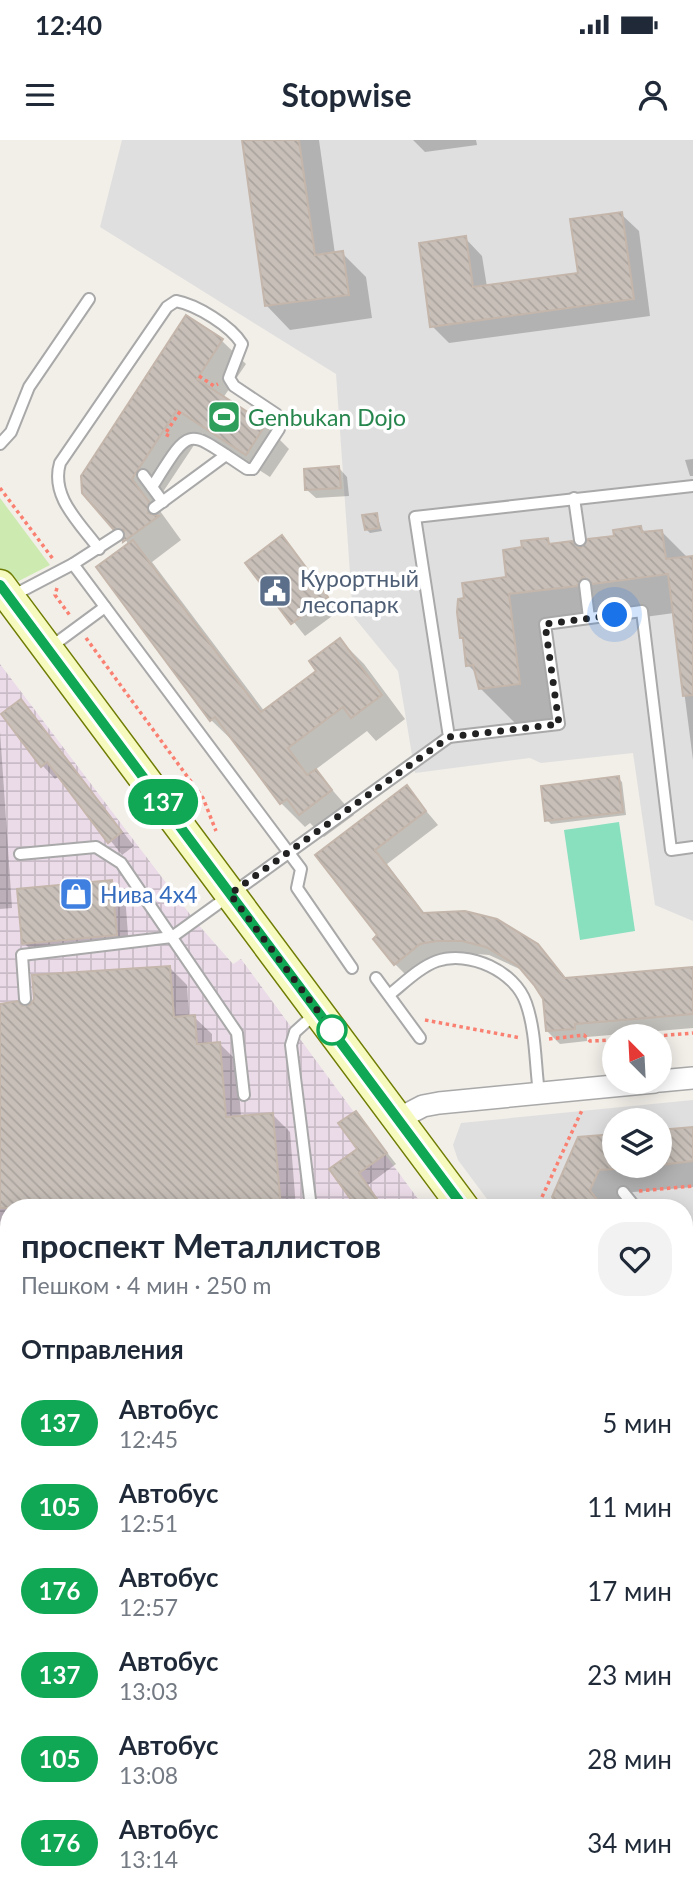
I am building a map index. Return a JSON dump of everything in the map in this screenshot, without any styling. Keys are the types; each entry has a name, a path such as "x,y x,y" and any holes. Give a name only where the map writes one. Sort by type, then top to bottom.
{"street":[{"path":"5,591 457,1199"},
{"path":"672,1080 693,1078"},
{"path":"398,1119 423,1106 602,1087"}],"lane":[{"path":"0,444 11,432 29,387 89,299"},
{"path":"99,549 65,504 58,489 56,476 60,463 159,318 167,307 176,301 186,303 237,335 242,344 241,355 229,378 234,386 276,414 280,421 279,429 253,469 247,469 201,439 190,437 180,443 152,487"},
{"path":"143,475 152,487 158,505 226,455"},
{"path":"449,737 415,517 693,486"},
{"path":"575,498 580,540"},
{"path":"5,591 61,570 118,535"},
{"path":"73,564 301,869 297,888 352,968"},
{"path":"585,585 589,618"},
{"path":"48,649 105,607"},
{"path":"25,999 22,955 172,937 449,737 559,724 545,624 642,611 671,849 693,847"},
{"path":"20,854 96,847 110,853 121,863 237,1033 244,1095"},
{"path":"389,995 437,961 459,958 479,961 514,982 526,1000 539,1093"},
{"path":"376,978 420,1038"},
{"path":"310,1199 291,1045 295,1032 318,1012"},
{"path":"623,1192 628,1199"}],"path":[{"path":"169,429 181,410"},
{"path":"0,488 61,570 55,595 203,798 217,835"},
{"path":"403,1014 533,1040 584,1035 590,1041 602,1040"},
{"path":"672,1035 693,1033"},
{"path":"542,1197 583,1108"},
{"path":"623,1192 693,1186"}],"shaded area":[{"path":"122,140 693,140 693,921 655,905 633,753 541,763 530,758 415,773 398,671 353,616 336,374 100,227"},
{"path":"0,664 195,921 233,964 241,959 418,1199 0,1199"},
{"path":"693,1100 693,1199 487,1199 458,1160 453,1145 461,1123 602,1109 602,1178 672,1178 672,1108 612,1108"}],"green space":[{"path":"0,498 50,565 11,585 0,571"},
{"path":"619,822 635,931 580,940 564,830"}],"building":[{"path":"242,140 299,140 315,255 343,251 349,295 265,306"},
{"path":"622,212 634,299 430,327 419,243 466,236 473,287 578,273 570,219"},
{"path":"186,315 223,339 197,379 266,424 246,455 177,410 132,479 149,502 148,513 159,516 123,542 124,530 113,529 82,493 81,476"},
{"path":"339,466 341,488 305,490 304,469"},
{"path":"377,513 379,528 365,530 362,515"},
{"path":"641,526 642,532 662,530 666,559 693,556 693,695 683,696 668,574 593,584 583,577 577,586 509,594 520,684 479,689 473,665 466,666 463,638 460,638 457,612 458,599 464,598 462,583 506,577 503,550 522,547 521,541 548,538 549,544 572,541 580,548 588,539 614,536 613,530"},
{"path":"282,535 328,597 291,624 245,563"},
{"path":"133,540 261,712 316,671 309,661 340,638 382,695 351,718 343,707 288,748 307,775 316,769 332,790 299,815 287,799 280,804 215,717 210,721 96,567"},
{"path":"21,699 122,832 108,843 47,762 41,767 1,714"},
{"path":"619,776 623,812 545,821 541,786"},
{"path":"407,785 426,811 375,850 423,913 465,911 497,919 538,944 565,978 693,967 693,1014 575,1024 575,1029 546,1031 543,999 534,985 518,966 486,947 462,941 420,944 394,965 373,939 377,935 315,855"},
{"path":"112,880 117,935 22,944 17,889"},
{"path":"170,966 174,1017 195,1015 197,1044 220,1042 226,1117 273,1113 280,1199 0,1199 0,1004 18,1001 22,1006 30,1005 34,999 32,975"},
{"path":"356,1111 387,1153 359,1173 377,1199 351,1199 329,1169 357,1149 338,1123"},
{"path":"693,1127 693,1161 672,1164 672,1129"},
{"path":"602,1135 602,1170 599,1170 590,1190 596,1199 552,1197 578,1137"}],"bus line":[{"name":"137","path":"0,585 457,1199"}],"place":[{"name":"Genbukan Dojo","path":"224,417"},
{"name":"Курортный лесопарк","path":"275,591"},
{"name":"Нива 4х4","path":"76,894"}],"route":[{"path":"332,1030 230,894 449,737 559,724 545,624 615,615"}]}
